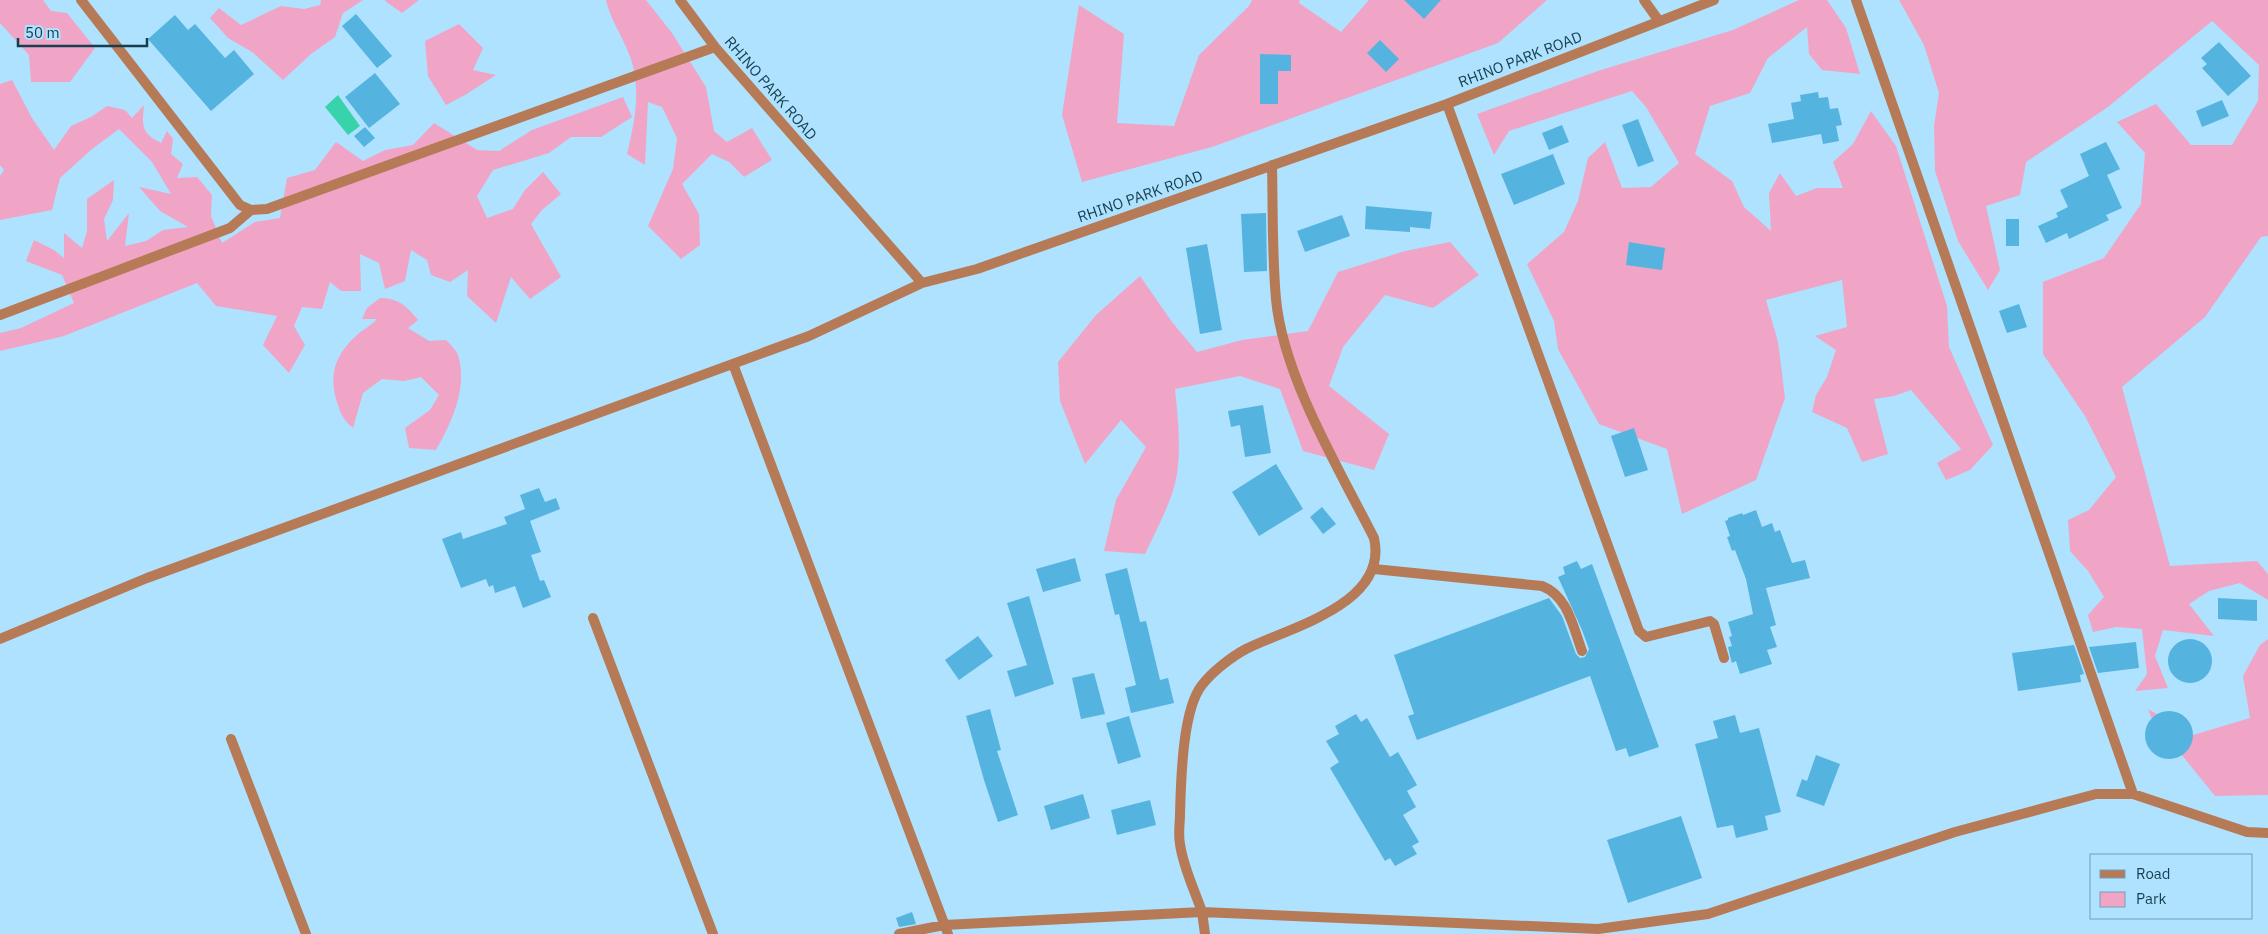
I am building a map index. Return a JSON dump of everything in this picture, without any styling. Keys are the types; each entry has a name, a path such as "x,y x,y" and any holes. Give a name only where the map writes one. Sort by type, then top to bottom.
{"street":[{"path":"81,0 240,205 251,210 267,209 715,47"},
{"name":"RHINO PARK ROAD","path":"680,0 715,47 922,283 977,269 1447,104 1714,0"},
{"path":"1644,0 1659,21"},
{"path":"1856,0 2134,794"},
{"path":"1447,104 1639,631 1646,637 1710,621 1714,624 1724,658"},
{"path":"1205,934 1202,912 1180,844 1182,758 1192,706 1201,686 1217,670 1244,650 1308,622 1349,600 1374,570 1377,552 1374,538 1313,416 1289,358 1276,300 1272,165"},
{"path":"0,315 230,228 251,210"},
{"path":"0,640 147,578 808,336 922,283"},
{"path":"733,364 946,929"},
{"path":"1374,570 1542,586 1551,589 1563,602 1582,651"},
{"path":"593,618 713,934"},
{"path":"231,739 306,934"},
{"path":"899,934 946,929 1202,912 1598,928 1708,914 1956,832 2096,794 2134,794 2247,832 2268,832"},
{"path":"1452,923 1452,934"}],"green space":[{"path":"0,0 43,0 51,11 67,13 95,48 70,82 31,82 29,55 0,23"},
{"path":"321,0 363,0 343,13 335,37 311,54 283,80 252,52 228,38 210,18 219,8 241,25 281,6 304,9 320,5"},
{"path":"386,0 419,0 402,13"},
{"path":"606,0 646,0 672,33 706,87 714,131 727,142 752,128 772,160 744,177 729,162 712,154 682,184 699,214 700,245 681,259 648,226 673,169 677,138 662,107 648,102 645,165 627,154 635,116 635,78 629,54 610,14"},
{"path":"1252,0 1300,0 1299,3 1341,32 1369,0 1547,0 1498,43 1212,147 1082,182 1062,115 1079,5 1124,34 1117,123 1174,126 1199,55 1249,6"},
{"path":"1799,0 1827,0 1846,28 1860,74 1822,70 1809,54 1807,27 1768,58 1750,93 1710,106 1695,154 1732,181 1744,207 1771,231 1769,193 1780,173 1796,196 1817,188 1843,188 1833,162 1853,144 1871,111 1896,146 1947,306 1949,347 1993,445 1970,470 1946,480 1937,463 1961,449 1911,390 1894,396 1874,399 1888,454 1862,462 1847,428 1812,412 1816,395 1827,377 1836,350 1815,336 1847,327 1842,280 1766,300 1778,342 1785,398 1756,480 1682,514 1667,449 1599,424 1558,349 1554,321 1527,264 1564,232 1578,201 1588,158 1605,142 1622,188 1651,187 1679,163 1646,107 1632,91 1509,131 1494,155 1477,114 1601,70 1733,30"},
{"path":"1899,0 2268,0 2268,236 2261,237 2205,317 2122,387 2170,566 2257,561 2268,574 2268,600 2240,583 2209,591 2189,604 2214,636 2163,630 2155,656 2168,688 2135,691 2147,674 2142,629 2116,627 2093,632 2088,615 2104,597 2088,571 2070,551 2068,520 2089,510 2116,477 2085,416 2043,354 2043,282 2104,258 2141,204 2145,153 2117,122 2156,104 2191,145 2232,145 2258,101 2259,65 2212,21 2108,107 2026,162 2020,195 1986,206 2000,270 1988,290 1958,241 1935,171 1934,126 1939,93 1924,45"},
{"path":"459,24 483,48 473,70 496,75 446,105 428,76 425,41"},
{"path":"12,80 32,118 54,150 71,126 91,117 107,106 125,110 132,118 144,105 143,124 146,132 161,143 167,131 173,139 171,154 183,164 177,178 197,177 212,195 211,216 222,243 255,222 280,218 287,178 315,170 336,142 363,161 385,150 413,145 434,123 477,150 499,151 532,130 623,97 632,117 601,137 571,137 549,153 493,170 477,196 487,218 513,209 525,190 543,172 561,194 542,210 531,224 561,277 530,299 511,277 496,323 467,296 468,270 450,282 431,275 427,260 411,250 405,281 385,289 379,263 360,254 361,291 341,291 330,282 322,309 302,307 294,326 305,345 289,373 263,345 277,316 216,306 197,283 64,336 0,351 0,333 21,328 74,303 62,275 26,261 34,240 54,250 64,258 64,233 82,248 87,231 87,199 114,180 113,200 104,219 107,241 129,213 125,246 146,241 163,230 188,227 160,211 139,187 171,194 152,162 119,129 92,149 60,178 52,210 0,220 0,176 4,170 0,165 0,84"},
{"path":"1450,242 1479,275 1433,308 1385,295 1343,347 1329,386 1389,434 1374,470 1303,451 1280,389 1240,376 1175,389 1179,453 1175,484 1164,515 1145,554 1104,551 1116,500 1146,447 1121,420 1085,464 1060,401 1058,362 1096,315 1140,276 1172,322 1197,352 1242,340 1308,331 1338,272 1405,251"},
{"path":"380,298 392,299 402,304 418,320 408,328 429,341 446,340 458,355 461,367 460,392 453,416 436,450 409,448 405,428 430,410 439,395 421,377 404,381 382,379 363,393 353,428 344,418 339,408 333,381 336,364 349,343 377,319 362,319 367,308"},
{"path":"2268,639 2268,795 2215,796 2151,717 2148,709 2193,735 2250,718 2243,676 2260,645"}],"shaded area":[{"path":"338,95 360,126 348,135 325,107"}],"building":[{"path":"1404,0 1441,0 1424,19"},
{"path":"356,14 392,56 377,68 342,26"},
{"path":"175,15 188,30 195,24 225,58 234,50 254,74 211,111 148,39"},
{"path":"1380,40 1399,59 1386,72 1367,53"},
{"path":"2219,42 2251,76 2228,96 2202,68 2207,64 2201,58"},
{"path":"1260,54 1291,55 1291,71 1278,71 1278,104 1260,104"},
{"path":"375,73 400,104 369,128 345,97"},
{"path":"1818,92 1819,98 1828,97 1830,109 1838,108 1842,125 1836,126 1839,141 1823,144 1821,134 1772,143 1768,124 1794,119 1791,103 1801,101 1800,95"},
{"path":"2222,100 2229,116 2202,127 2196,111"},
{"path":"1638,119 1654,161 1638,167 1622,125"},
{"path":"1562,125 1569,142 1549,150 1542,133"},
{"path":"365,127 375,138 364,147 354,136"},
{"path":"2106,142 2120,169 2107,175 2122,208 2106,215 2109,220 2069,239 2067,233 2046,243 2038,226 2058,217 2056,213 2068,207 2060,190 2089,176 2080,154"},
{"path":"1553,154 1565,184 1514,205 1501,174"},
{"path":"1366,206 1432,212 1430,229 1410,227 1410,232 1365,229"},
{"path":"1266,213 1267,271 1244,272 1241,214"},
{"path":"1342,215 1350,236 1305,252 1297,231"},
{"path":"2006,219 2019,219 2019,246 2006,246"},
{"path":"1629,242 1665,248 1662,270 1626,265"},
{"path":"1207,244 1222,330 1200,334 1186,248"},
{"path":"2019,304 2027,327 2007,333 1999,311"},
{"path":"1263,405 1271,453 1245,457 1240,425 1231,427 1228,411"},
{"path":"1634,428 1648,470 1625,477 1611,436"},
{"path":"1276,464 1303,509 1259,536 1232,492"},
{"path":"539,488 545,502 556,498 560,509 530,521 541,552 531,555 540,581 544,580 551,597 523,608 515,586 495,593 493,585 489,587 486,579 461,588 442,539 461,532 463,539 507,524 504,517 525,509 520,495"},
{"path":"1322,507 1336,524 1323,534 1310,517"},
{"path":"1756,510 1762,527 1772,523 1775,532 1780,530 1792,563 1805,560 1810,578 1766,588 1776,625 1770,627 1777,647 1767,650 1772,664 1740,674 1736,661 1732,663 1728,647 1732,646 1729,637 1732,636 1728,622 1753,614 1746,579 1735,550 1732,551 1727,537 1730,536 1725,521 1742,513 1743,515"},
{"path":"1075,558 1081,581 1043,592 1036,569"},
{"path":"1577,561 1581,569 1592,564 1659,747 1629,757 1626,748 1616,751 1590,676 1417,740 1408,716 1414,714 1394,655 1549,598 1562,616 1576,654 1580,658 1585,657 1589,649 1558,577 1565,574 1563,567"},
{"path":"1127,568 1140,622 1146,621 1160,680 1168,678 1174,703 1131,713 1125,688 1136,685 1119,614 1115,615 1105,574"},
{"path":"1029,596 1054,684 1015,697 1007,671 1027,665 1007,603"},
{"path":"2218,598 2257,600 2257,621 2218,619"},
{"path":"978,636 993,656 959,680 945,660"},
{"path":"2194,639 2206,645 2211,652 2211,670 2206,677 2199,682 2186,683 2178,680 2171,673 2168,657 2171,649 2178,642"},
{"path":"2136,642 2139,668 2098,673 2089,647"},
{"path":"2074,645 2084,674 2080,675 2081,682 2018,691 2012,653"},
{"path":"1094,673 1105,714 1081,719 1072,678"},
{"path":"990,709 1001,750 997,751 1018,815 998,822 966,716"},
{"path":"2164,711 2174,711 2186,718 2193,730 2193,740 2186,752 2174,759 2164,759 2156,755 2149,748 2145,740 2145,730 2149,722 2156,715"},
{"path":"1356,714 1361,722 1367,718 1390,757 1398,752 1417,785 1407,791 1416,807 1403,815 1419,842 1412,846 1417,854 1395,866 1390,858 1385,861 1330,768 1339,762 1326,741 1339,734 1335,726"},
{"path":"1735,715 1740,733 1759,728 1781,812 1765,816 1768,830 1736,838 1733,825 1717,828 1695,744 1718,738 1713,721"},
{"path":"1129,716 1141,757 1118,764 1106,723"},
{"path":"1816,755 1840,764 1824,806 1796,796 1802,779 1807,781"},
{"path":"1083,794 1090,818 1051,830 1044,806"},
{"path":"1150,800 1156,825 1117,835 1111,810"},
{"path":"1681,816 1702,878 1628,903 1607,840"},
{"path":"912,912 916,924 899,927 896,918"}]}
